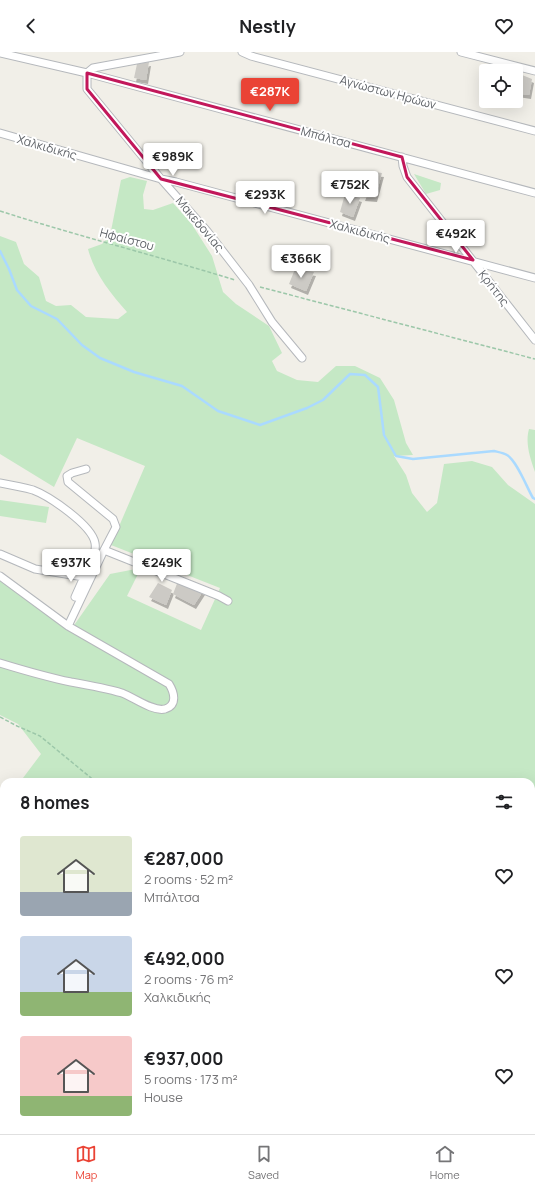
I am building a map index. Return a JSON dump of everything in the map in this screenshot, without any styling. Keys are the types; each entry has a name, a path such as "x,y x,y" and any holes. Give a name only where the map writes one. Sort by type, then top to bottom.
{"street":[{"path":"87,73 93,68 180,52"},
{"name":"Αγνώστων Ηρώων","path":"242,52 251,56 535,131"},
{"path":"461,52 535,71"},
{"name":"Μπάλτσα","path":"0,53 87,73 535,193"},
{"name":"Μακεδονίας","path":"87,73 87,90 161,179 207,231 249,285 272,322 302,358"},
{"name":"Χαλκιδικής","path":"0,133 161,179 473,260 535,278"},
{"name":"Κρήτης","path":"402,157 403,166 407,177 535,340"},
{"path":"68,626 116,527 116,522 113,519 68,482 67,476 86,469"},
{"path":"0,483 15,485 34,491 59,505 76,517 91,533 95,543 93,559 75,597"},
{"path":"104,550 220,596 228,601"},
{"path":"0,554 35,569 84,577"},
{"path":"0,576 68,626 168,684 174,696 171,705 165,709 157,709 113,690 60,679 0,663"}],"path":[{"name":"Ηφαίστου","path":"0,211 45,226 235,280"},
{"path":"249,285 535,359"},
{"path":"0,717 16,726 40,736 91,778"}],"highlighted area":[{"path":"87,73 402,157 407,177 473,260 161,179 87,89"}],"green space":[{"path":"414,174 441,183 440,190 426,194"},
{"path":"130,177 147,181 143,195 144,209 153,210 173,203 191,223 212,256 223,292 236,304 269,326 282,353 272,361 277,371 297,380 318,382 336,366 355,366 380,378 394,400 406,443 413,455 394,456 406,475 412,493 427,512 437,503 444,464 472,461 492,467 508,485 535,504 535,778 23,778 41,754 18,724 0,715 0,580 70,631 110,574 141,568 127,596 201,630 220,588 111,545 145,466 77,438 54,487 0,454 0,236 16,242 24,264 39,277 46,301 56,306 71,305 86,317 118,319 127,312 99,275 88,249 102,244 110,236 121,180"},
{"path":"529,429 535,430 535,472 528,445"},
{"path":"0,500 49,507 46,523 0,516"}],"building":[{"path":"149,62 146,80 134,78 137,64"},
{"path":"523,75 532,79 529,95 523,94"},
{"path":"373,172 382,173 375,198 363,197"},
{"path":"345,194 360,198 353,217 340,212"},
{"path":"295,269 314,272 306,291 289,284"},
{"path":"178,581 203,591 194,605 173,594"},
{"path":"158,583 172,590 166,605 149,597"}],"waterway":[{"path":"0,251 17,290 31,306 57,319 82,345 100,358 134,372 182,386 218,411 260,425 307,408 323,400 350,374 365,375 378,387 384,435 396,456 413,459 494,451 503,453 511,458 522,475 533,498 535,499"}]}
